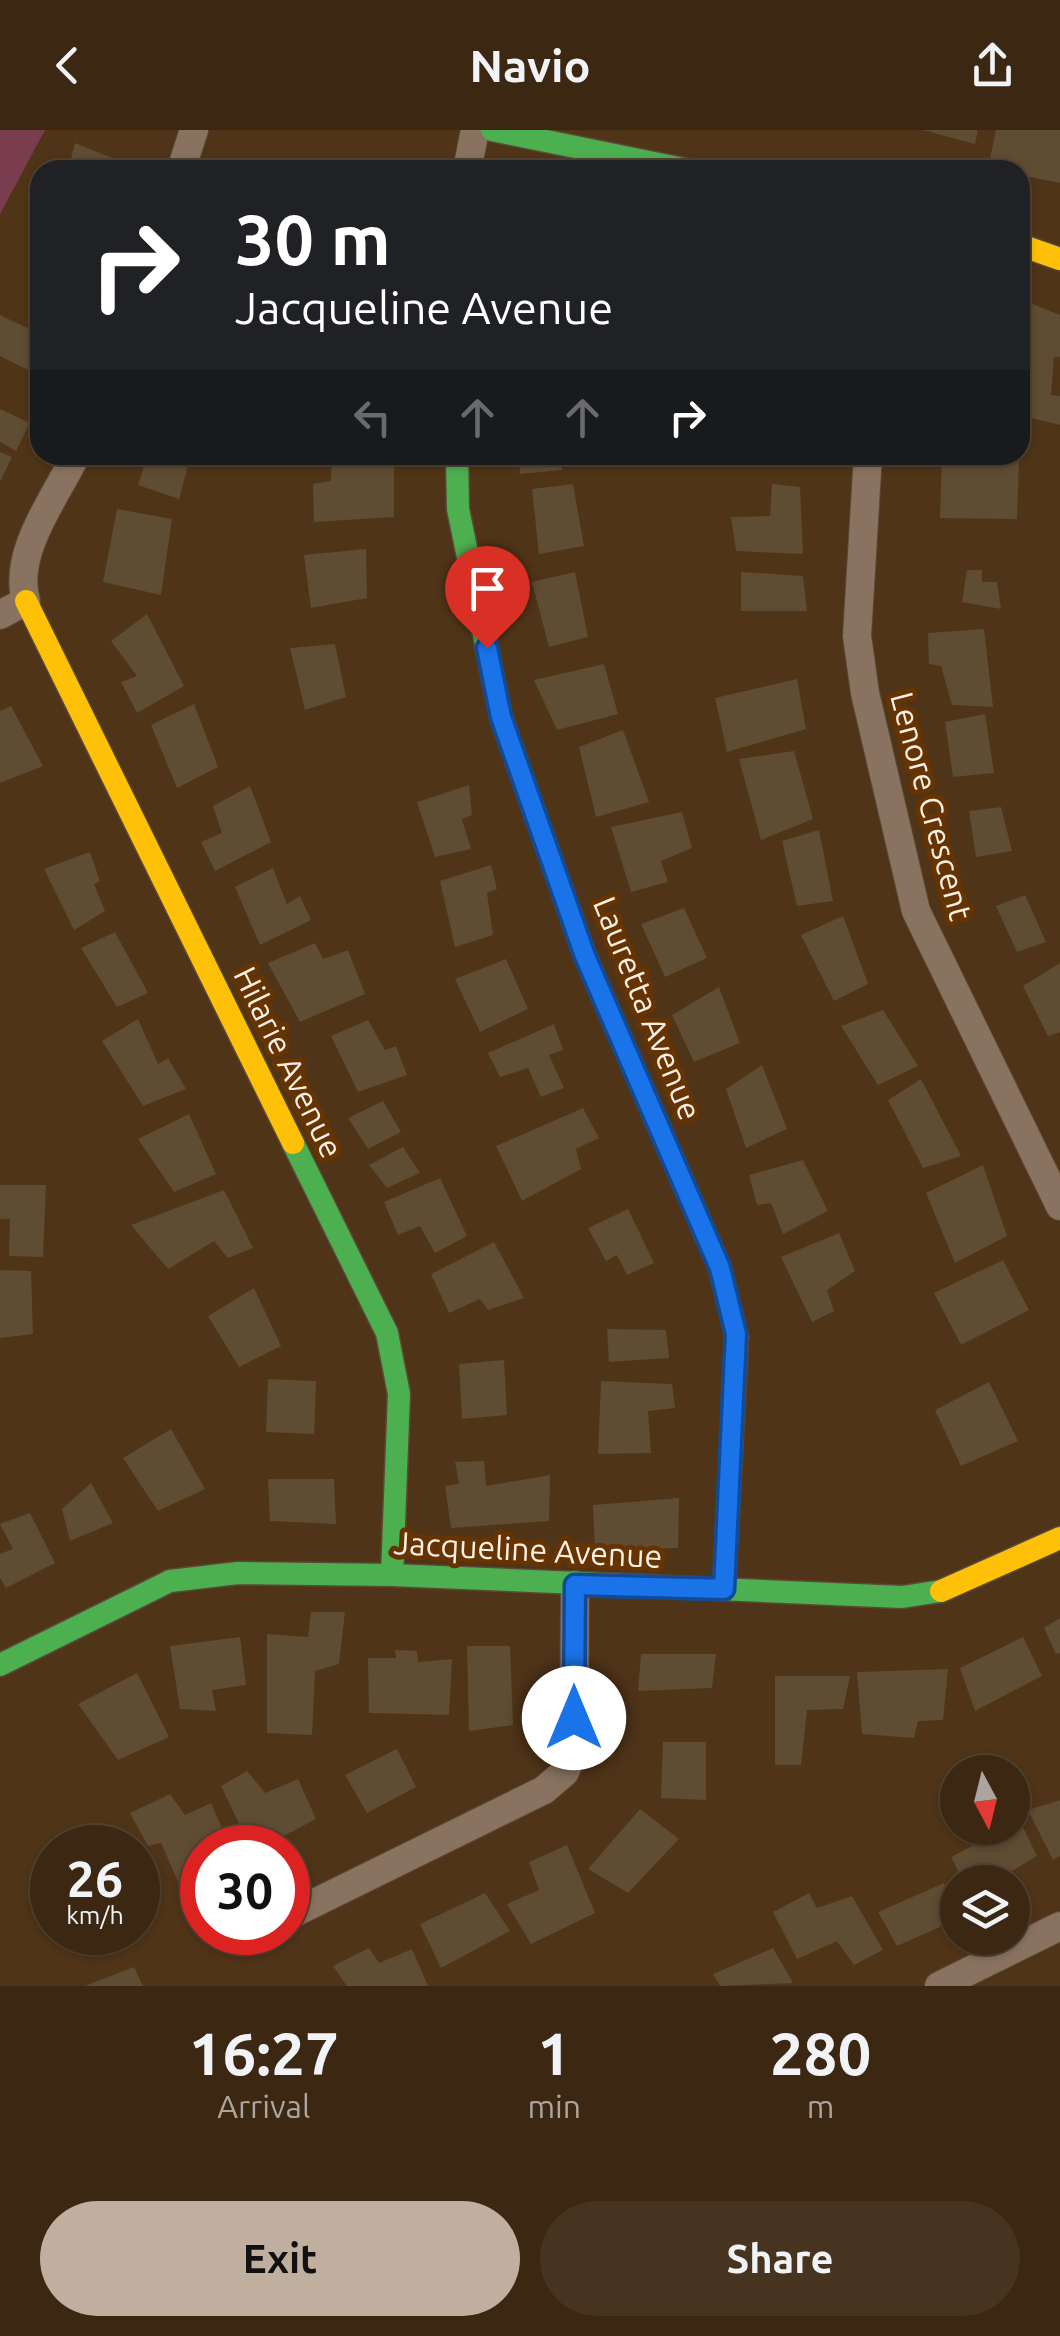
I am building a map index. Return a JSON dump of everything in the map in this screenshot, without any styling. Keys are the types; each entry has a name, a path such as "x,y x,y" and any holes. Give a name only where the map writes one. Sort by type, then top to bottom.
{"street":[{"path":"185,160 194,130"},
{"path":"469,160 475,130"},
{"path":"492,130 639,160"},
{"path":"1030,248 1060,259"},
{"path":"0,615 26,600 20,581 23,561 71,465"},
{"name":"Lauretta Avenue","path":"457,465 458,509 501,717 585,956 720,1268 736,1334 724,1589"},
{"name":"Lenore Crescent","path":"867,465 857,636 864,693 916,911 1060,1206"},
{"name":"Hilarie Avenue","path":"26,600 387,1333 399,1394 392,1574"},
{"name":"Jacqueline Avenue","path":"0,1665 170,1581 238,1573 392,1574 902,1597 952,1590 1060,1538"},
{"path":"310,1905 544,1790 565,1772 574,1751 575,1585"},
{"path":"939,1986 1060,1926"}],"shaded area":[{"path":"0,130 45,130 0,214"}],"building":[{"path":"923,130 978,130 975,144"},
{"path":"996,130 1060,130 1060,183 1030,177 1030,160 990,160"},
{"path":"75,143 117,160 71,160"},
{"path":"1030,303 1060,315 1060,357 1054,357 1051,395 1060,396 1060,425 1030,418"},
{"path":"0,315 30,329 30,371 0,356"},
{"path":"0,409 30,423 16,451 0,442"},
{"path":"0,452 12,457 0,482"},
{"path":"145,465 188,465 179,499 138,485"},
{"path":"332,465 394,465 394,517 314,522 313,484 331,481"},
{"path":"520,465 562,465 562,470 520,474"},
{"path":"942,465 1019,465 1017,519 940,518"},
{"path":"573,484 584,546 539,554 532,489"},
{"path":"772,484 800,487 803,554 736,551 731,517 770,516"},
{"path":"117,509 172,519 161,595 103,582"},
{"path":"366,549 367,598 311,608 304,555"},
{"path":"967,570 982,570 982,582 997,582 1001,609 962,602"},
{"path":"575,572 588,637 549,647 532,582"},
{"path":"741,572 803,576 807,611 741,611"},
{"path":"147,614 184,686 137,713 121,682 137,676 111,641"},
{"path":"984,629 993,707 952,705 941,666 929,664 928,633"},
{"path":"335,644 346,697 305,710 290,648"},
{"path":"604,664 618,714 557,730 534,680"},
{"path":"797,679 806,729 727,752 715,698"},
{"path":"194,704 218,767 177,788 151,725"},
{"path":"11,706 43,766 0,783 0,711"},
{"path":"985,714 994,773 953,777 945,722"},
{"path":"623,730 649,802 596,817 579,747"},
{"path":"794,751 813,819 761,840 739,759"},
{"path":"469,785 472,815 462,819 471,849 435,857 417,802"},
{"path":"250,786 271,842 215,871 201,842 222,833 213,806"},
{"path":"1001,807 1012,851 976,857 969,811"},
{"path":"682,812 692,848 661,861 668,882 631,892 611,827"},
{"path":"819,830 833,901 797,906 782,841"},
{"path":"90,852 100,881 94,884 105,911 74,930 44,869"},
{"path":"491,865 497,889 487,893 493,935 455,947 440,881"},
{"path":"273,868 287,904 300,896 311,920 260,945 235,887"},
{"path":"1025,895 1046,942 1017,952 996,906"},
{"path":"684,908 707,958 665,977 641,924"},
{"path":"843,916 868,984 834,1001 801,935"},
{"path":"115,932 148,993 117,1007 81,948"},
{"path":"315,943 323,959 348,950 365,994 300,1022 268,963"},
{"path":"506,959 528,1009 480,1032 455,979"},
{"path":"1060,963 1060,1032 1048,1036 1023,986"},
{"path":"719,987 740,1043 694,1062 672,1015"},
{"path":"883,1010 918,1066 878,1085 841,1026"},
{"path":"138,1019 158,1064 168,1058 186,1089 143,1106 102,1041"},
{"path":"368,1020 385,1050 396,1046 407,1075 358,1092 331,1036"},
{"path":"554,1024 563,1050 549,1055 564,1088 541,1097 528,1068 500,1077 488,1053"},
{"path":"762,1065 787,1129 746,1148 726,1089"},
{"path":"921,1079 961,1156 923,1168 888,1100"},
{"path":"383,1101 401,1132 368,1149 348,1118"},
{"path":"583,1108 599,1138 576,1149 581,1169 522,1201 496,1146"},
{"path":"189,1114 216,1174 174,1192 138,1139"},
{"path":"403,1147 420,1173 387,1188 369,1165"},
{"path":"803,1160 828,1211 783,1234 771,1203 757,1205 749,1175"},
{"path":"983,1165 1007,1236 955,1263 926,1193"},
{"path":"440,1178 467,1236 435,1253 420,1226 398,1235 384,1202"},
{"path":"0,1185 46,1185 43,1257 9,1256 10,1219 0,1219"},
{"path":"224,1190 253,1248 228,1258 214,1241 168,1269 131,1225"},
{"path":"628,1209 654,1263 627,1275 617,1255 606,1261 588,1228"},
{"path":"839,1233 855,1271 827,1290 834,1311 812,1322 781,1257"},
{"path":"494,1242 524,1298 488,1310 480,1299 449,1313 431,1274"},
{"path":"1003,1260 1029,1310 961,1345 934,1293"},
{"path":"0,1270 31,1271 33,1334 0,1338"},
{"path":"254,1288 281,1346 239,1367 208,1316"},
{"path":"607,1329 666,1330 669,1358 609,1362"},
{"path":"504,1360 507,1415 462,1419 459,1364"},
{"path":"268,1379 316,1381 314,1434 266,1432"},
{"path":"601,1381 672,1384 675,1408 648,1411 651,1453 598,1454"},
{"path":"989,1382 1018,1441 961,1466 935,1410"},
{"path":"171,1429 205,1489 158,1511 123,1458"},
{"path":"484,1461 486,1486 550,1475 549,1521 451,1528 445,1486 459,1484 455,1462"},
{"path":"268,1479 334,1479 336,1524 270,1521"},
{"path":"91,1483 113,1523 70,1541 62,1509"},
{"path":"679,1498 678,1548 595,1551 593,1505"},
{"path":"30,1513 55,1563 6,1588 0,1578 0,1554 13,1549 0,1524"},
{"path":"311,1612 345,1612 339,1664 315,1671 312,1735 267,1733 267,1634 308,1637"},
{"path":"1060,1618 1060,1653 1056,1654 1044,1628"},
{"path":"240,1637 246,1685 212,1690 216,1711 180,1709 170,1646"},
{"path":"1023,1637 1042,1676 975,1711 960,1668"},
{"path":"467,1646 510,1646 513,1725 469,1731"},
{"path":"395,1650 417,1651 418,1662 452,1659 449,1715 369,1713 368,1658 396,1658"},
{"path":"641,1654 716,1654 712,1688 638,1691"},
{"path":"948,1669 943,1720 918,1721 914,1738 862,1734 857,1672"},
{"path":"137,1673 169,1737 118,1760 78,1704"},
{"path":"775,1676 850,1676 843,1709 807,1710 801,1765 775,1765"},
{"path":"663,1742 706,1742 706,1800 661,1798"},
{"path":"397,1749 416,1787 367,1813 345,1775"},
{"path":"247,1771 265,1793 298,1779 316,1819 305,1825 240,1825 221,1786"},
{"path":"170,1794 185,1815 211,1803 221,1825 180,1825 180,1886 160,1843 160,1825 137,1825 130,1813"},
{"path":"1060,1800 1060,1856 1053,1860 1030,1814 1030,1809"},
{"path":"640,1809 679,1839 628,1893 588,1869"},
{"path":"1030,1842 1037,1856 1022,1865 955,1865 951,1857 974,1845 1030,1845"},
{"path":"567,1845 595,1913 531,1944 507,1904 539,1890 529,1862"},
{"path":"940,1885 940,1927 897,1946 878,1912"},
{"path":"485,1893 510,1931 441,1968 420,1924"},
{"path":"809,1893 817,1908 852,1896 883,1950 854,1965 837,1941 797,1959 773,1912"},
{"path":"369,1948 379,1963 412,1949 428,1986 347,1986 333,1966"},
{"path":"773,1948 793,1983 720,1986 713,1974"},
{"path":"134,1967 143,1986 85,1986"}],"traffic: fast":[{"path":"492,130 639,160"},
{"path":"457,465 458,509 501,717 585,956 720,1268 737,1338"},
{"path":"293,1143 387,1333 399,1394 392,1575"},
{"path":"0,1665 170,1581 238,1573 392,1575 902,1597 941,1591"}],"traffic: slow":[{"path":"1030,248 1060,259"},
{"path":"26,601 293,1143"},
{"path":"941,1591 1060,1538"}],"traffic: jam":[{"path":"724,1589 737,1338"}],"route":[{"path":"487,648 501,717 585,956 720,1268 736,1334 724,1589 575,1585 574,1718"}]}
